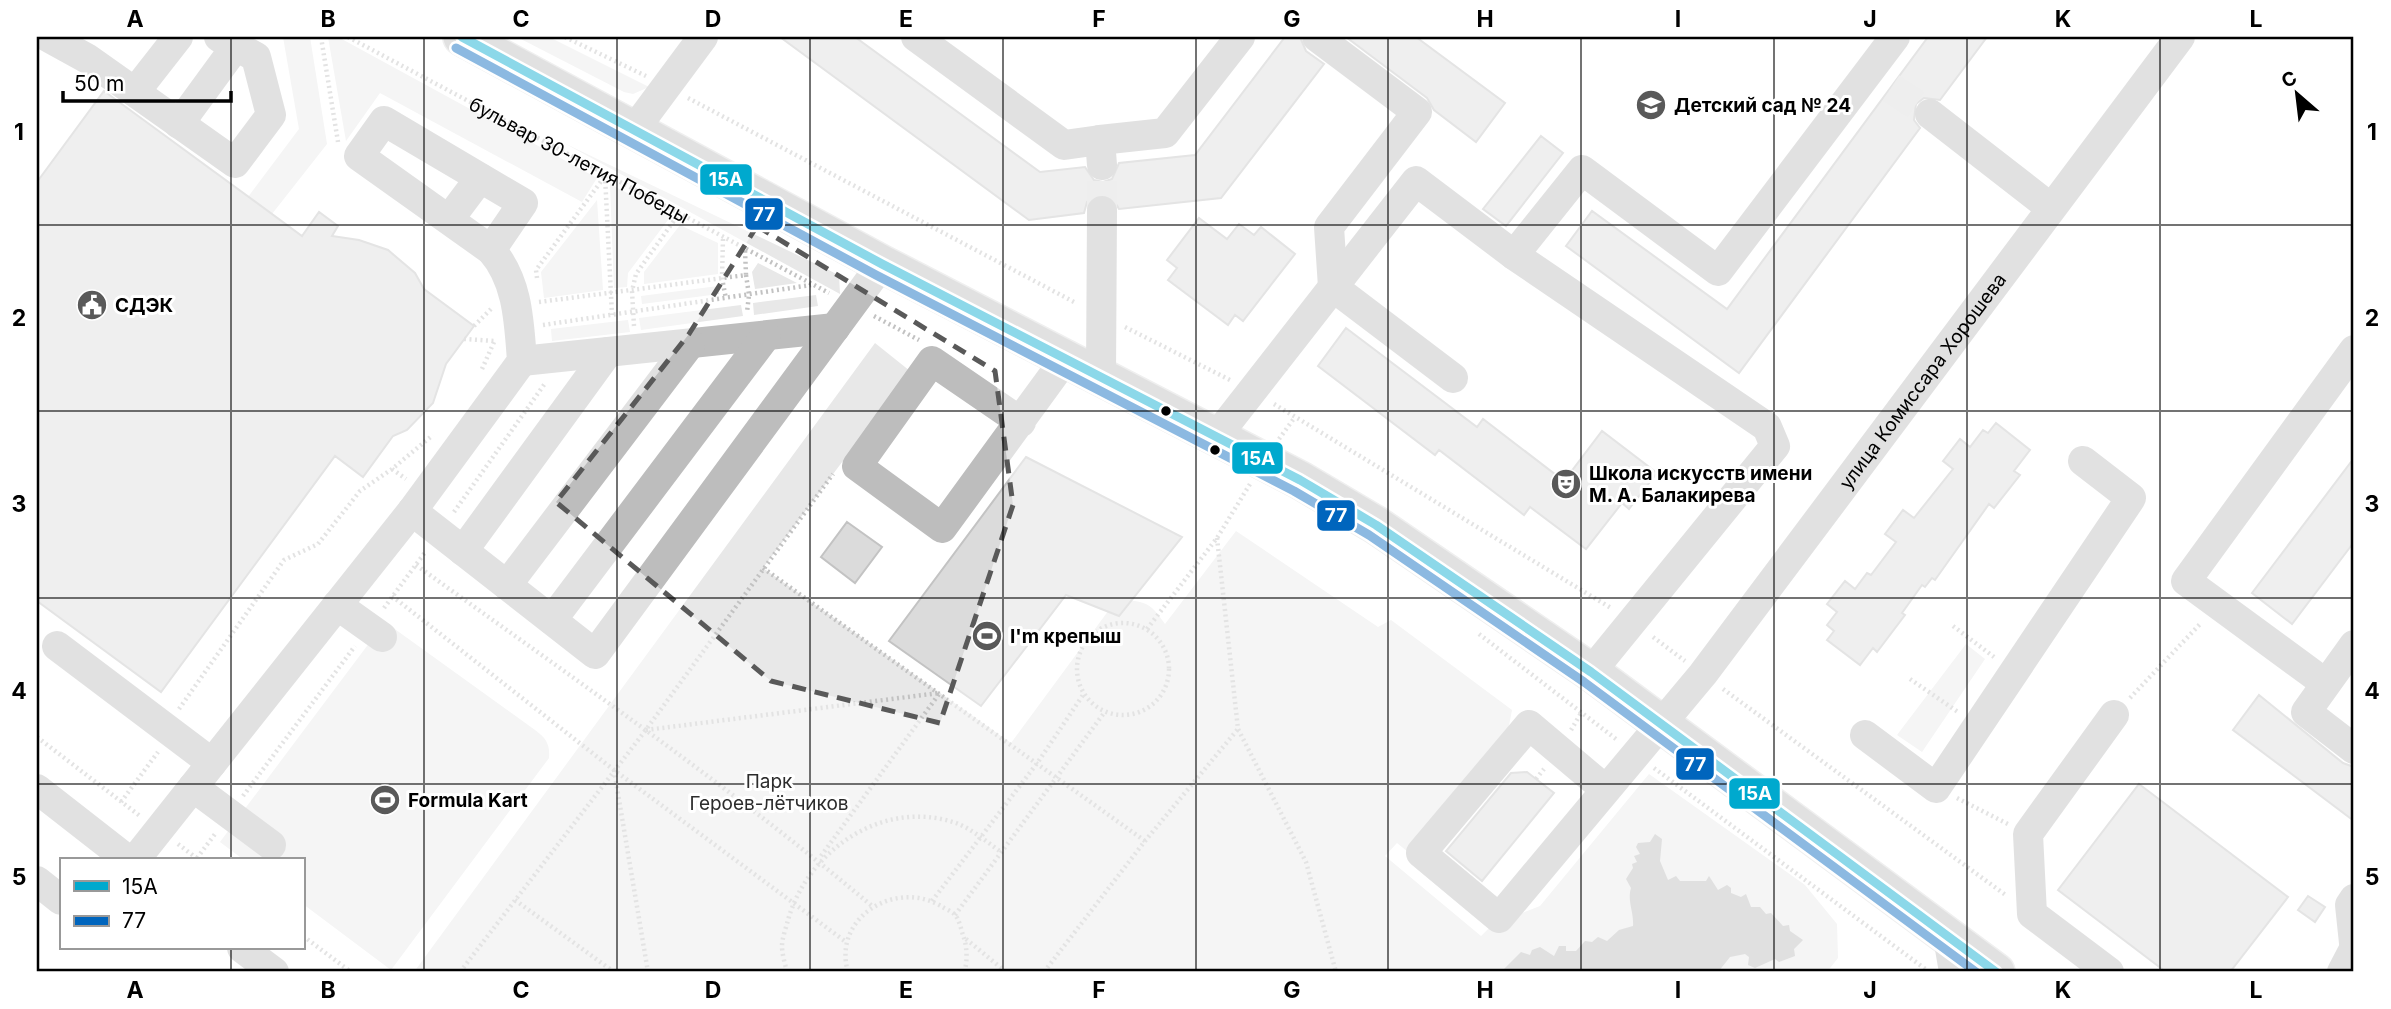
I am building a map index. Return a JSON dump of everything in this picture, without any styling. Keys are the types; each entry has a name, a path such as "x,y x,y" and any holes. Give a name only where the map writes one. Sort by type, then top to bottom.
{"main road":[{"path":"462,37 882,264 1101,376 1376,525 1591,671 1663,724 1951,955 1996,972"}],"street":[{"path":"48,37 96,48 135,92 179,124 235,163 271,115 257,57 228,41 179,124"},
{"path":"135,92 178,37"},
{"path":"634,130 703,37"},
{"path":"916,37 1064,145 1101,153 1165,133 1240,37"},
{"path":"1317,37 1417,112 1329,228 1333,287 1453,379"},
{"path":"1514,255 1582,170 1718,271 1880,80 1895,37"},
{"name":"улица Комиссара Хорошева","path":"1606,790 1529,725 1421,853 1499,918 1703,674 2180,37"},
{"path":"1930,114 2052,208"},
{"path":"137,858 412,511 522,361 526,297 505,266 491,250 450,218 359,156 384,121 523,203 491,250"},
{"path":"403,186 430,148"},
{"path":"450,218 481,178"},
{"path":"1216,437 1416,181 1514,255 1767,427 1775,446 1591,671"},
{"path":"1101,376 1099,314 1102,211"},
{"path":"412,511 595,654 882,264"},
{"path":"522,361 835,328"},
{"path":"552,620 754,337"},
{"path":"507,585 690,344"},
{"path":"463,551 621,351"},
{"path":"2325,682 2186,581 2354,351"},
{"path":"1021,422 932,361 857,466 942,528 1021,422 1066,358"},
{"path":"1865,735 1936,788 2016,673 2131,498 2083,461"},
{"path":"337,605 382,638"},
{"path":"2354,645 2306,712 2354,749"},
{"path":"57,646 212,763"},
{"path":"2109,972 2032,914 2028,834 2115,715"},
{"path":"193,787 271,845"},
{"path":"37,789 98,851 121,858"},
{"path":"37,881 60,899"},
{"path":"2354,899 2350,905 2354,943"},
{"path":"245,950 274,972"},
{"path":"2342,972 2354,950"}],"path":[{"path":"321,37 338,143"},
{"name":"бульвар 30-летия Победы","path":"348,37 605,177 812,285 749,295"},
{"path":"565,37 1252,391 1632,621 2032,914"},
{"path":"605,177 612,315"},
{"path":"526,297 536,270 605,177"},
{"path":"621,351 634,312 632,291 636,274 678,215"},
{"path":"723,239 722,278 726,299"},
{"path":"745,250 754,337"},
{"path":"474,326 497,303 526,297 632,291 746,275"},
{"path":"526,297 543,325 749,295"},
{"path":"476,377 495,341 496,329"},
{"path":"121,802 158,753 184,698 284,560 318,544 360,491 392,470 439,427"},
{"path":"460,972 645,731 836,470"},
{"path":"1147,629 1217,538 1249,486 1260,493"},
{"path":"1217,538 1238,729 1306,862 1336,972"},
{"path":"416,565 645,731 818,861 872,906"},
{"path":"763,568 1145,841"},
{"path":"392,596 614,769 846,942"},
{"path":"2115,715 2218,605"},
{"path":"1125,622 1147,629 1161,642 1170,672 1157,703 1128,717 1104,713 1083,695 1076,674 1080,649 1102,627 1125,622"},
{"path":"1952,626 2016,673"},
{"path":"1476,631 1636,755 1929,972"},
{"path":"1910,679 1979,727"},
{"path":"645,731 940,693"},
{"path":"787,972 781,944 793,901 818,861 940,693"},
{"path":"932,901 1038,762 1083,695"},
{"path":"955,915 1104,713"},
{"path":"1044,972 1145,841 1238,729"},
{"path":"37,737 196,858"},
{"path":"614,769 648,972"},
{"path":"1936,788 2028,834"},
{"path":"818,861 859,829 896,819 930,818 957,823 1001,852"},
{"path":"848,972 846,942 856,923 872,906 907,896 932,901 955,915 965,939 964,972"},
{"path":"515,900 614,972"},
{"path":"304,937 351,972"},
{"path":"965,939 1006,972"}],"highlighted area":[{"path":"757,226 995,371 1013,505 940,723 771,681 556,502 689,334"}],"green space":[{"path":"283,37 310,37 327,144 272,214 248,197 299,129"},
{"path":"328,37 338,37 597,178 582,202 380,93 346,141"},
{"path":"517,37 549,37 649,87 633,94 624,92"},
{"path":"564,143 839,275 840,294"},
{"path":"610,184 671,216 628,273 627,287 614,288"},
{"path":"597,200 603,290 544,298 541,272"},
{"path":"680,225 718,243 718,274 644,284 644,272"},
{"path":"758,263 797,283 755,289 752,272"},
{"path":"718,286 719,294 642,304 641,296"},
{"path":"816,295 818,306 754,315 753,303"},
{"path":"741,305 743,316 641,330 639,318"},
{"path":"628,320 630,332 552,341 551,329"},
{"name":"Парк Героев-лётчиков","path":"875,343 910,371 763,568 1011,743 1117,599 1146,604 1165,624 1236,531 1378,627 1391,620 1512,710 1507,736 1408,852 1397,843 1385,856 1481,936 1492,925 1540,906 1649,774 1805,885 1837,924 1838,958 1827,972 414,972"},
{"name":"Formula Kart","path":"385,622 539,733 549,749 549,758 391,970 304,905 304,858 241,858 220,842"},
{"path":"1966,644 1985,659 1922,752 1897,735"}],"shaded area":[{"path":"1655,834 1662,839 1660,861 1668,880 1676,876 1680,881 1706,881 1709,876 1718,890 1727,885 1731,888 1731,893 1741,897 1746,894 1751,907 1760,907 1766,914 1771,913 1783,926 1789,925 1790,931 1803,940 1794,949 1795,956 1779,962 1775,959 1755,968 1748,965 1749,957 1745,954 1730,957 1718,972 1501,972 1521,952 1530,955 1532,950 1540,947 1554,956 1559,946 1566,946 1566,951 1576,951 1585,941 1592,942 1598,937 1607,941 1619,930 1633,926 1631,888 1626,879 1633,868 1632,864 1637,862 1634,856 1640,854 1636,847 1638,843 1650,842"}],"building":[{"path":"780,37 855,37 1040,172 1085,167 1094,180 1103,182 1112,179 1119,163 1195,155 1285,37 1300,37 1306,51 1324,64 1221,198 1119,209 1111,196 1101,194 1087,202 1084,213 1029,220"},
{"path":"1346,37 1416,37 1505,103 1476,142 1434,110 1427,98"},
{"path":"1928,37 1987,37 1940,100 1924,98 1916,104 1914,120 1920,128 1739,373 1566,246 1592,211 1727,309"},
{"path":"104,91 302,236 319,212 338,226 332,236 359,240 388,250 415,273 424,289 474,326 446,364 433,403 407,430 393,436 363,477 335,456 161,692 37,601 37,182"},
{"path":"1541,136 1563,153 1506,226 1483,209"},
{"path":"1199,218 1227,239 1239,224 1254,235 1261,227 1295,254 1243,321 1235,315 1228,325 1168,280 1177,268 1167,260"},
{"name":"Школа искусств имени М. А. Балакирева","path":"1346,328 1477,427 1483,419 1564,481 1602,431 1657,473 1629,509 1622,503 1586,549 1530,507 1524,515 1439,450 1435,455 1318,366"},
{"path":"1996,423 2030,450 2014,471 2020,475 1994,508 1989,504 1935,580 1932,578 1925,587 1922,585 1902,613 1905,615 1877,652 1873,648 1860,665 1827,640 1834,631 1827,625 1837,612 1827,604 1845,581 1855,589 1867,573 1871,575 1896,542 1885,534 1903,510 1914,518 1953,469 1943,461 1960,439 1970,447 1983,430 1988,433"},
{"path":"1026,457 1182,537 1119,616 1066,595 981,706 889,641"},
{"path":"2354,458 2354,542 2292,624 2252,593"},
{"path":"847,522 882,547 855,583 821,557"},
{"path":"2259,695 2343,763 2354,767 2354,821 2233,730"},
{"path":"1527,772 1554,793 1482,881 1446,851 1511,773"},
{"path":"2139,784 2288,897 2230,972 2166,972 2058,890"},
{"path":"2308,896 2325,907 2315,922 2298,910"}],"tunnel":[{"path":"1891,88 1930,114"},
{"path":"1102,165 1102,211"}],"transit line":[{"name":"15А","path":"462,37 882,264 1300,480 1376,525 1591,672 1996,972"},
{"name":"77","path":"456,48 876,275 1294,491 1369,535 1584,682 1976,972"}],"place":[{"name":"Детский сад № 24","path":"1651,105"},
{"name":"СДЭК","path":"92,305"},
{"name":"Школа искусств имени М. А. Балакирева","path":"1566,484"},
{"name":"I'm крепыш","path":"987,636"},
{"name":"Formula Kart","path":"385,800"}]}
